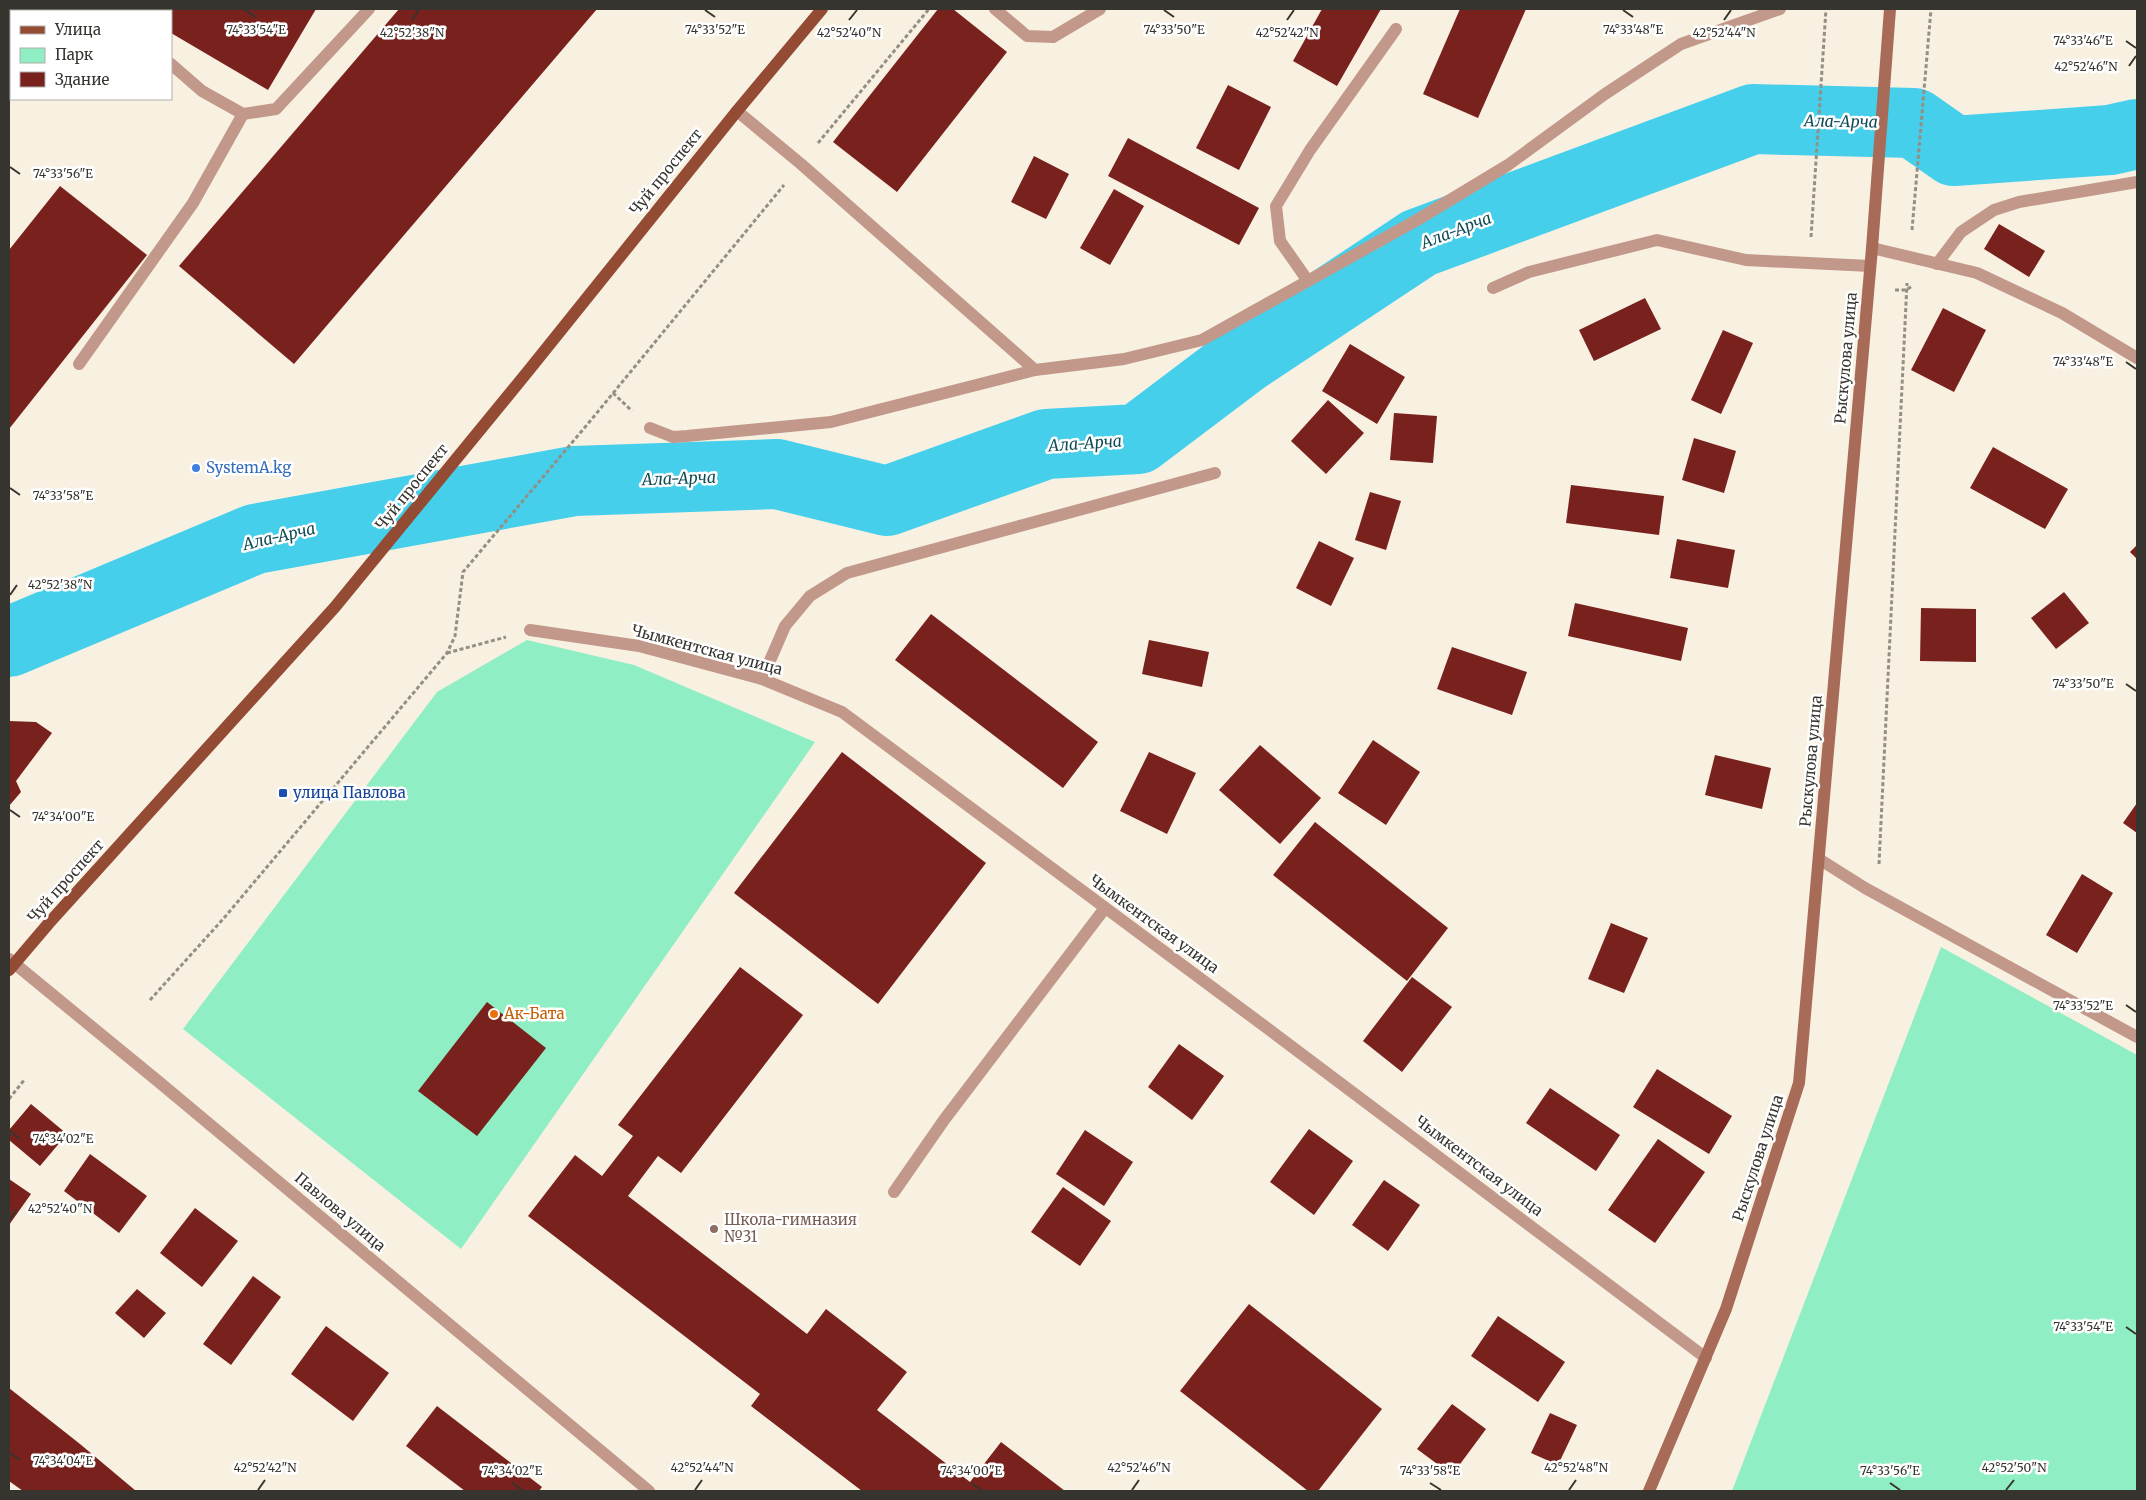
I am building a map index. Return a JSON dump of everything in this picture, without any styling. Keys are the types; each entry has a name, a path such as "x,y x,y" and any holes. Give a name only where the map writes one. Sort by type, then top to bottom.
{"main road":[{"name":"Чуй проспект","path":"11,964 335,607 529,370 737,110 822,9"},
{"name":"Рыскулова улица","path":"1649,1491 1726,1309 1799,1082 1872,248 1890,9"}],"street":[{"path":"172,65 202,91 243,114 276,109 369,9"},
{"path":"995,9 1027,36 1053,38 1100,9"},
{"path":"650,428 673,437 831,422 1035,370 1124,359 1202,340 1417,220 1508,165 1604,94 1681,44 1780,9"},
{"path":"1308,281 1280,241 1276,206 1310,150 1396,30"},
{"path":"737,110 1035,370"},
{"path":"79,364 193,203 243,114"},
{"path":"1937,264 1961,232 1994,210 2019,202 2137,182"},
{"path":"1493,288 1529,272 1658,240 1746,260 1870,266"},
{"path":"1872,248 1977,273 2062,313 2137,358"},
{"path":"762,679 785,626 810,596 847,572 1215,473"},
{"name":"Чымкентская улица","path":"530,630 639,646 762,679 842,712 1365,1100 1706,1358"},
{"path":"1819,859 1877,894 2137,1037"},
{"path":"894,1192 944,1120 1105,908"},
{"name":"Павлова улица","path":"11,964 647,1491"}],"path":[{"path":"150,1000 224,918 446,653 455,636 463,572 591,420 929,9"},
{"path":"1811,234 1826,9"},
{"path":"1877,894 1906,290 1931,9"},
{"path":"613,393 625,405"},
{"path":"446,653 530,630"},
{"path":"9,1099 25,1079"}],"green space":[{"path":"527,640 634,665 815,742 461,1249 183,1029 437,692"},
{"path":"1941,947 2137,1055 2137,1491 1732,1491"}],"building":[{"path":"316,9 268,90 172,34 172,10"},
{"path":"399,9 597,9 294,364 179,266"},
{"path":"938,9 953,9 1007,52 897,192 833,142"},
{"path":"1322,9 1381,9 1337,86 1293,61"},
{"path":"1460,9 1526,9 1478,118 1423,94"},
{"path":"1228,85 1271,107 1239,170 1196,148"},
{"path":"1128,138 1259,208 1239,245 1108,176"},
{"path":"1034,156 1069,174 1046,219 1011,202"},
{"path":"60,186 147,255 9,429 9,250"},
{"path":"1114,189 1144,206 1110,265 1080,248"},
{"path":"1999,224 2045,251 2029,277 1984,249"},
{"path":"1645,298 1661,329 1594,361 1579,330"},
{"path":"1943,308 1986,330 1954,392 1911,370"},
{"path":"1723,330 1753,343 1721,414 1691,400"},
{"path":"1350,344 1405,377 1377,424 1322,391"},
{"path":"1328,400 1364,433 1326,474 1291,441"},
{"path":"1394,413 1437,416 1433,463 1390,460"},
{"path":"1694,438 1736,451 1724,493 1682,480"},
{"path":"1993,447 2068,489 2045,529 1970,488"},
{"path":"1571,485 1664,496 1659,535 1566,523"},
{"path":"1370,492 1401,501 1386,550 1355,540"},
{"path":"1677,539 1735,550 1728,588 1670,578"},
{"path":"1319,541 1354,558 1331,606 1296,588"},
{"path":"2137,545 2137,559 2130,552"},
{"path":"2064,592 2089,623 2056,649 2031,618"},
{"path":"1575,603 1688,628 1681,661 1568,636"},
{"path":"1921,608 1976,609 1976,662 1920,661"},
{"path":"931,614 1098,742 1063,788 895,660"},
{"path":"1149,640 1209,652 1202,687 1142,674"},
{"path":"1452,647 1527,672 1512,715 1437,689"},
{"path":"9,721 36,722 52,733 16,781 21,792 9,806"},
{"path":"1373,740 1420,772 1386,825 1338,793"},
{"path":"1260,745 1321,798 1280,844 1219,790"},
{"path":"842,752 986,863 878,1004 734,893"},
{"path":"1149,752 1196,773 1167,834 1120,811"},
{"path":"1715,755 1771,768 1762,809 1705,795"},
{"path":"2137,803 2137,833 2123,823"},
{"path":"1315,822 1448,928 1407,981 1273,875"},
{"path":"2082,874 2113,893 2077,953 2046,935"},
{"path":"1611,923 1648,938 1624,993 1588,979"},
{"path":"740,967 803,1015 681,1173 658,1156 628,1196 807,1334 826,1309 907,1372 877,1410 970,1482 1001,1442 1065,1491 862,1491 751,1406 760,1394 528,1216 575,1155 602,1176 633,1136 618,1125"},
{"path":"1412,977 1452,1007 1402,1072 1363,1041"},
{"path":"487,1002 546,1048 477,1136 418,1091"},
{"path":"1179,1044 1224,1076 1192,1120 1148,1087"},
{"path":"1657,1069 1732,1116 1709,1154 1633,1107"},
{"path":"1550,1088 1620,1135 1596,1171 1526,1123"},
{"path":"31,1104 67,1134 40,1166 9,1140 9,1130"},
{"path":"1309,1129 1353,1161 1314,1215 1270,1182"},
{"path":"1085,1130 1133,1162 1104,1206 1056,1174"},
{"path":"1658,1139 1705,1172 1655,1243 1608,1210"},
{"path":"90,1154 147,1196 119,1233 64,1191"},
{"path":"9,1179 31,1194 9,1225"},
{"path":"1384,1180 1420,1205 1388,1251 1352,1225"},
{"path":"1063,1187 1111,1221 1080,1266 1031,1232"},
{"path":"195,1208 238,1241 202,1287 160,1253"},
{"path":"253,1276 281,1297 231,1365 203,1344"},
{"path":"137,1289 166,1313 144,1338 115,1313"},
{"path":"1249,1304 1382,1409 1318,1491 1308,1491 1180,1391"},
{"path":"1498,1316 1565,1362 1538,1402 1471,1356"},
{"path":"326,1326 389,1373 353,1421 291,1374"},
{"path":"9,1388 136,1491 23,1491 9,1481"},
{"path":"1452,1404 1486,1429 1452,1475 1417,1449"},
{"path":"437,1406 542,1487 539,1491 465,1491 406,1446"},
{"path":"1550,1413 1577,1425 1558,1465 1531,1453"}],"waterway":[{"name":"Ала-Арча","path":"9,642 255,539 574,481 777,474 887,501 1046,444 1138,439 1244,359 1419,243 1753,119 1914,123 1954,151 2110,140 2137,134"}],"place":[{"name":"SystemA.kg","path":"196,468"},
{"name":"улица Павлова","path":"283,793"},
{"name":"Ак-Бата","path":"494,1014"},
{"name":"Школа-гимназия №31","path":"714,1229"}]}
